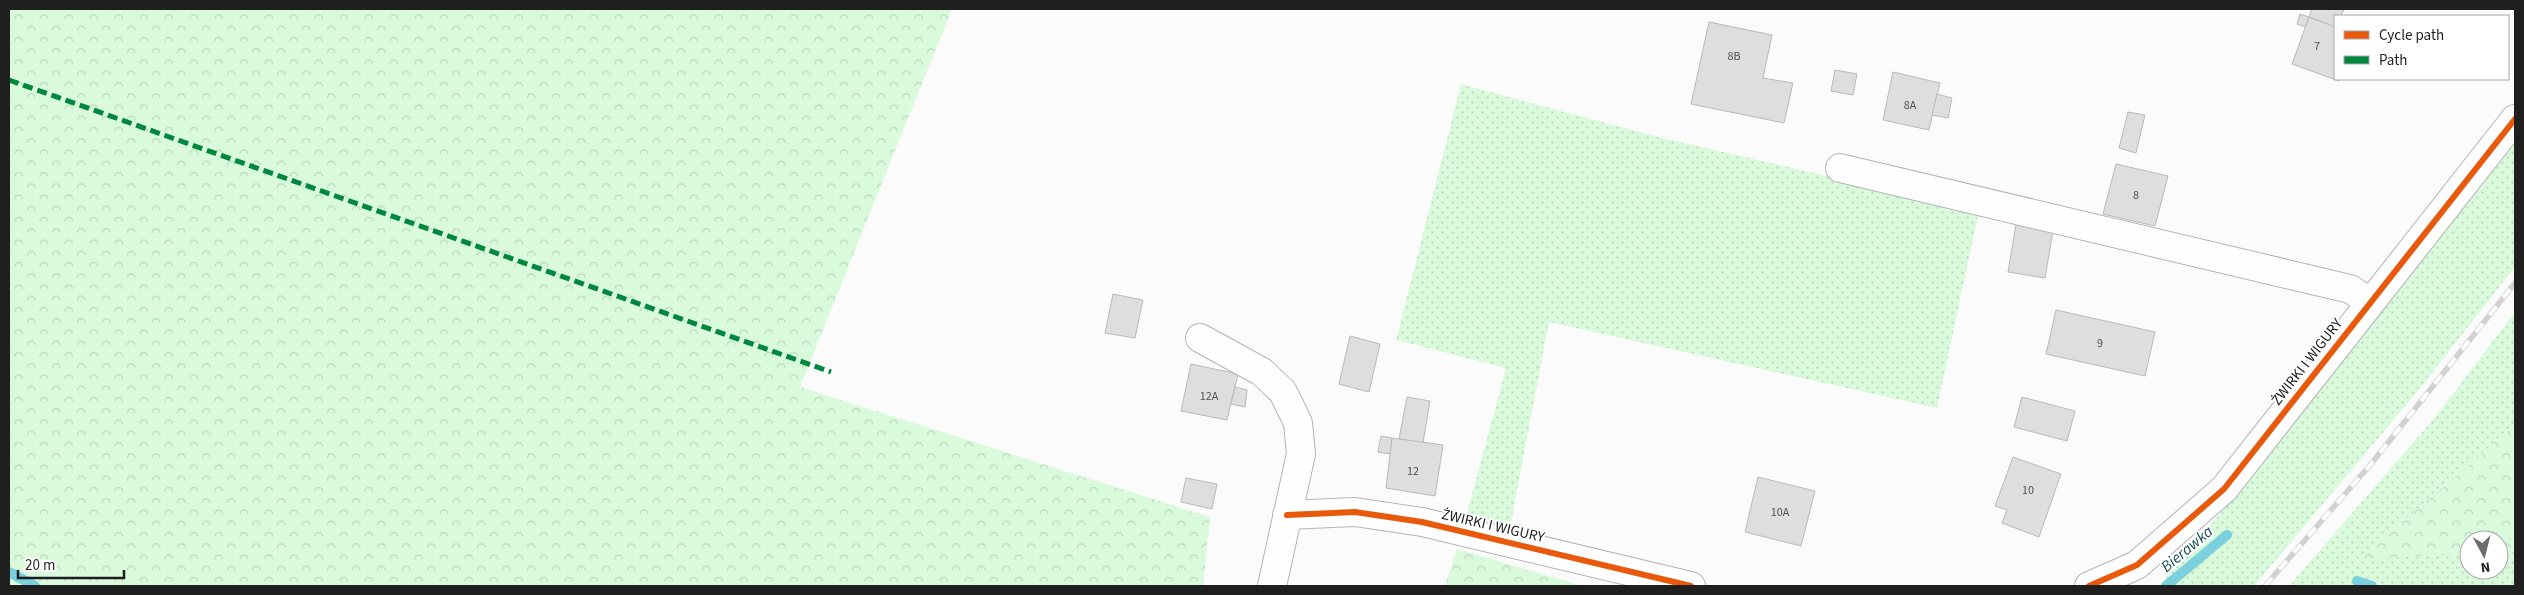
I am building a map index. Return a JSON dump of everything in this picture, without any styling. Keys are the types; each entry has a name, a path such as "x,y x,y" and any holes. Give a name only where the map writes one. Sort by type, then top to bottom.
{"street":[{"name":"ŻWIRKI I WIGURY","path":"2089,586 2137,565 2224,489 2515,119"},
{"path":"1840,168 2350,290 2370,302"},
{"path":"1200,338 1262,372 1284,392 1298,423 1301,454 1272,586"},
{"name":"ŻWIRKI I WIGURY","path":"1287,516 1355,512 1422,522 1691,586"}],"green space":[{"path":"9,9 952,9 800,387 1210,517 1203,586 9,586"},
{"path":"1461,84 1658,137 1979,211 1937,408 1549,322 1510,527 1466,517 1506,368 1396,340"},
{"path":"2515,141 2515,267 2417,392 2254,586 2159,586 2238,492"},
{"path":"2515,312 2515,425 2361,558 2459,554 2459,580 2509,580 2509,552 2515,552 2515,586 2289,586 2437,415"},
{"path":"2515,425 2515,552 2509,552 2509,530 2459,530 2459,554 2360,559"},
{"path":"1457,549 1583,586 1445,586"}],"building":[{"path":"2312,9 2344,9 2341,15 2334,15 2334,27 2309,17"},
{"path":"2300,14 2309,17 2305,27 2297,24"},
{"path":"2309,17 2334,27 2334,79 2292,64"},
{"path":"1709,22 1772,35 1763,78 1793,83 1784,123 1691,104"},
{"path":"1835,70 1857,74 1853,95 1831,91"},
{"path":"1893,72 1940,83 1929,130 1883,120"},
{"path":"1937,94 1952,98 1948,118 1932,115"},
{"path":"2128,112 2145,115 2136,153 2119,148"},
{"path":"2116,164 2168,176 2155,226 2103,214"},
{"path":"2017,219 2054,225 2045,278 2008,272"},
{"path":"1113,294 1143,300 1135,338 1105,333"},
{"path":"2056,310 2155,332 2145,376 2046,354"},
{"path":"1350,336 1380,344 1369,392 1339,384"},
{"path":"1191,364 1238,374 1227,420 1181,411"},
{"path":"1235,387 1247,390 1245,407 1231,404"},
{"path":"1407,397 1430,401 1423,443 1399,439"},
{"path":"2022,397 2075,411 2067,441 2014,427"},
{"path":"1381,436 1392,438 1390,454 1378,452"},
{"path":"1392,438 1443,445 1435,496 1386,488"},
{"path":"2013,457 2061,474 2039,537 2002,523 2007,510 1995,506"},
{"path":"1758,477 1815,491 1801,546 1745,532"},
{"path":"1186,478 1217,484 1212,509 1181,502"}],"waterway":[{"name":"Bierawka","path":"2166,586 2227,535"},
{"name":"Bierawka","path":"9,572 35,586"},
{"name":"Bierawka","path":"2357,581 2372,586"}],"railway":[{"path":"2265,586 2371,464 2515,283"}],"marked path":[{"path":"9,80 831,372"}],"cycle path":[{"path":"2089,586 2137,565 2224,489 2515,119"},
{"path":"1287,515 1355,512 1422,522 1691,586"}]}
